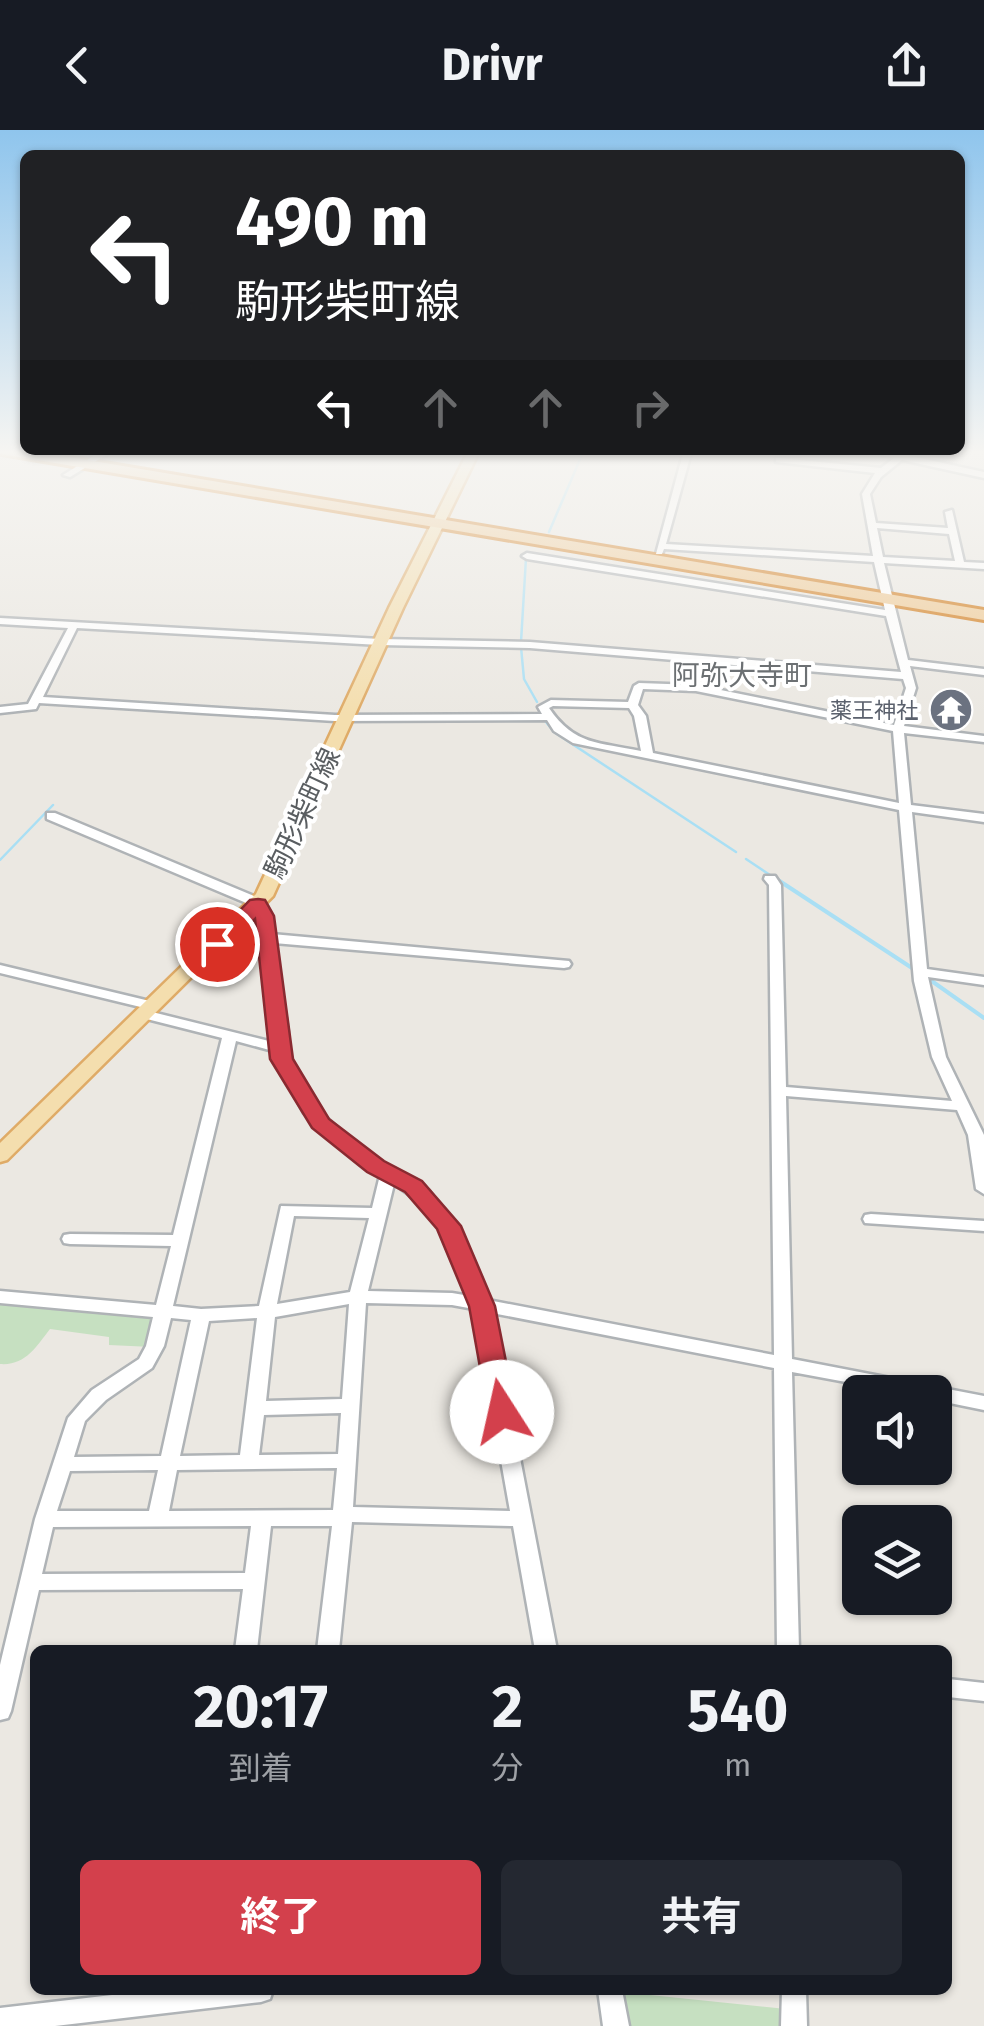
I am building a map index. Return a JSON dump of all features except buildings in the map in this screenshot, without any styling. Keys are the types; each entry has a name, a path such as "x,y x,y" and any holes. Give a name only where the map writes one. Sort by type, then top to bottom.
{"highway":[{"path":"536,538 888,602 984,613"},
{"path":"564,538 659,551 888,602"}],"main road":[{"name":"駒形柴町線","path":"0,1155 258,904 432,538"}],"street":[{"path":"663,538 659,551 984,566"},
{"path":"875,538 908,676 910,697 898,728 920,972 930,1029 962,1106 978,1128 984,1190"},
{"path":"954,538 960,564"},
{"path":"527,556 740,589 888,602"},
{"path":"740,589 748,575"},
{"path":"0,621 380,642 530,645 908,676"},
{"path":"0,710 29,710 74,625"},
{"path":"904,662 984,672"},
{"path":"632,705 639,686 682,686 898,728 984,739"},
{"path":"36,700 346,718 547,718"},
{"path":"632,705 543,704 547,718 577,741 906,808 984,818"},
{"path":"632,705 640,716 648,754"},
{"path":"51,816 258,904 268,938 280,1048 313,1116 388,1174 423,1194 448,1226 482,1306 545,1645"},
{"path":"770,879 774,886 788,1645"},
{"path":"268,938 564,964"},
{"path":"0,971 280,1048"},
{"path":"920,972 984,981"},
{"path":"0,1711 45,1520 81,1412 149,1359 230,1036"},
{"path":"777,1091 962,1106"},
{"path":"329,1645 343,1516 358,1298 388,1174"},
{"path":"249,1462 267,1312 287,1210 377,1213"},
{"path":"871,1219 984,1226"},
{"path":"70,1239 181,1241"},
{"path":"0,1298 202,1315 267,1312 358,1298 452,1300 842,1376"},
{"path":"157,1518 202,1315"},
{"path":"952,1396 984,1402"},
{"path":"256,1408 350,1406"},
{"path":"64,1464 346,1461"},
{"path":"45,1520 343,1516 522,1520"},
{"path":"247,1645 262,1518"},
{"path":"30,1582 255,1581"},
{"path":"952,1688 984,1692"},
{"path":"0,2020 124,2017 236,1995"},
{"path":"611,1995 616,2026"},
{"path":"794,1995 794,2026"}],"green space":[{"path":"0,1301 156,1318 152,1347 109,1345 109,1337 50,1329 23,1359 0,1364"},
{"path":"622,1995 786,2009 786,2026 628,2026"}],"waterway":[{"path":"521,642 526,558"},
{"path":"521,647 524,679 537,702"},
{"path":"546,722 554,732 736,852"},
{"path":"0,860 53,805"},
{"path":"746,859 782,883"},
{"path":"778,880 912,968"},
{"path":"926,977 984,1018"}],"place":[{"name":"薬王神社","path":"951,710"}],"district":[{"name":"阿弥大寺町","path":"742,675"}],"route":[{"path":"217,944 258,904 264,916 281,1032 280,1055 320,1123 358,1154 423,1194 448,1226 482,1306 502,1412"}]}
